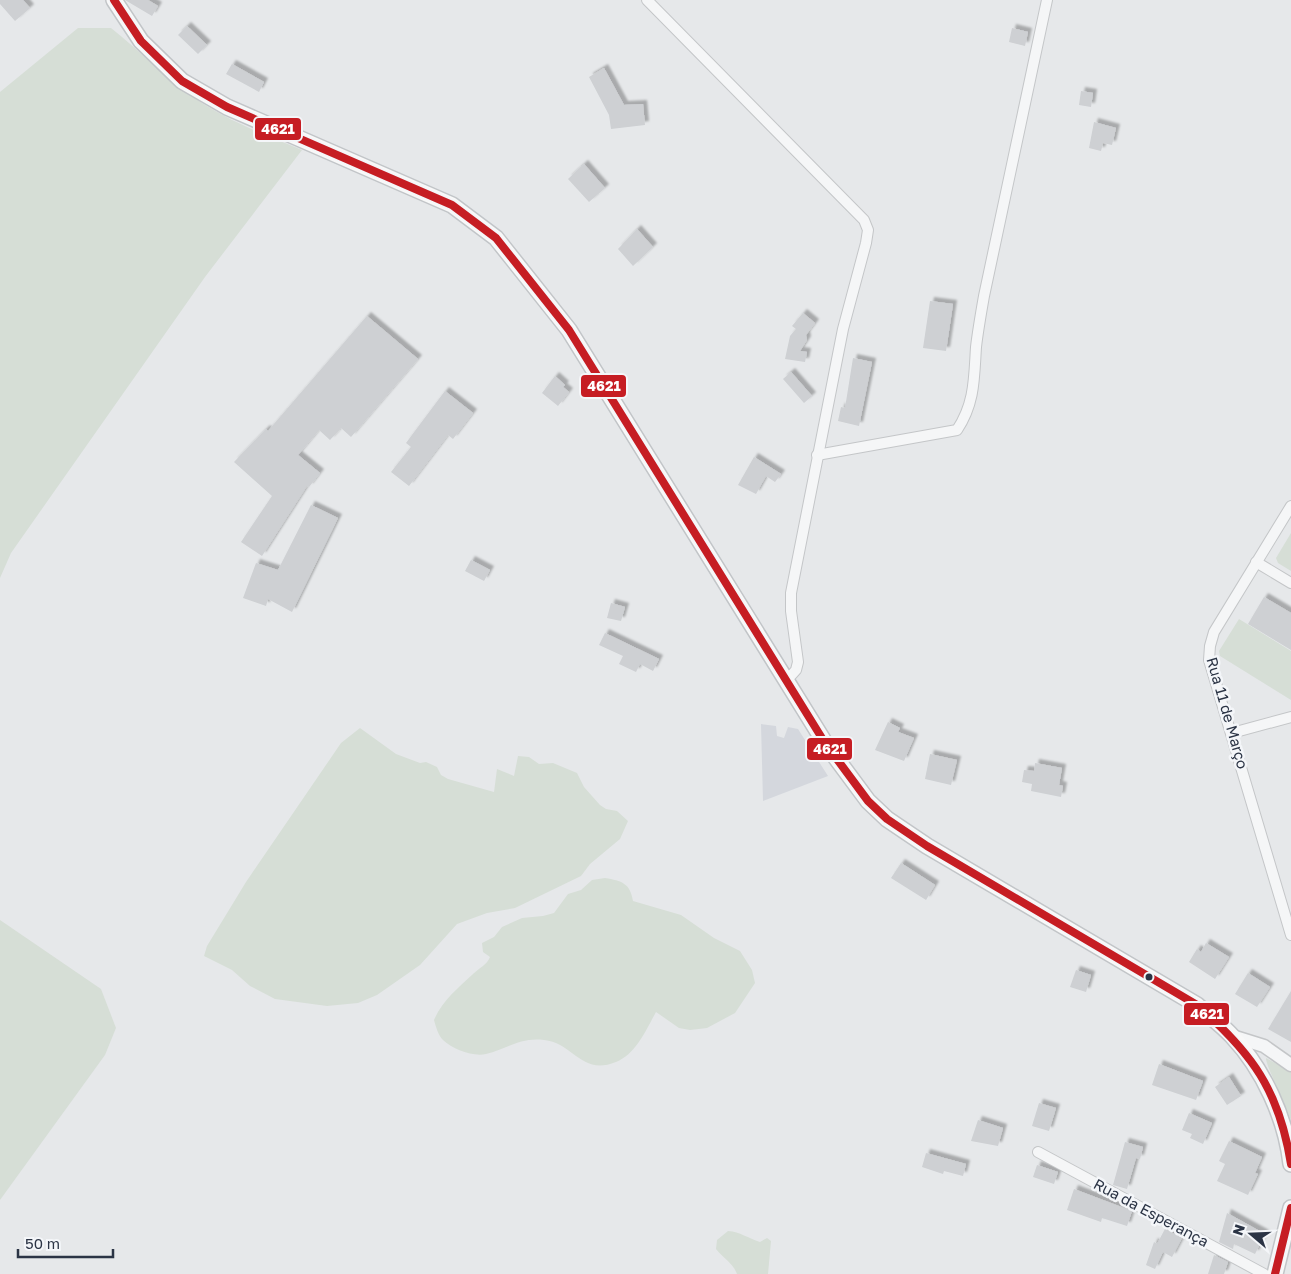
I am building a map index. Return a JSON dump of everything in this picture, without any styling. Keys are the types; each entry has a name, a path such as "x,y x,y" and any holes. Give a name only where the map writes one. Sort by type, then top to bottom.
{"main road":[{"path":"114,0 140,41 182,81 227,107 452,205 496,238 569,330 846,773 868,800 887,819 927,846 1197,1005 1232,1036 1256,1067 1277,1109 1291,1157"},
{"path":"1275,1274 1291,1208"}],"street":[{"path":"646,0 864,220 868,230 843,328 791,593 791,611 798,662 796,670 787,680"},
{"path":"817,455 957,430 966,415 973,395 976,346 984,296 1047,0"},
{"name":"Rua 11 de Março","path":"1291,506 1214,632 1209,660 1291,935"},
{"path":"1256,562 1291,583"},
{"path":"1232,733 1291,717"},
{"path":"1232,1036 1264,1046 1291,1065"},
{"name":"Rua da Esperança","path":"1038,1152 1264,1274"}],"shaded area":[{"path":"78,28 111,28 174,82 208,107 248,127 302,150 205,277 11,553 0,578 0,92"},
{"path":"1291,533 1291,571 1278,563 1276,558"},
{"path":"1239,619 1291,651 1291,700 1220,656 1219,651"},
{"path":"761,724 776,726 777,736 784,738 788,727 798,729 828,776 763,801"},
{"path":"360,728 396,754 437,767 441,775 448,779 494,792 497,769 514,776 518,756 529,757 539,764 553,763 577,773 584,787 600,805 606,809 617,811 628,821 620,839 590,864 581,876 515,908 487,913 457,924 420,965 377,995 358,1003 327,1006 275,999 250,986 232,970 204,956 207,946 246,882 341,743"},
{"path":"605,878 624,884 630,890 633,901 681,915 714,938 740,951 752,970 755,983 735,1013 707,1028 690,1030 679,1028 656,1012 635,1047 623,1058 604,1065 594,1065 586,1062 554,1042 544,1040 528,1040 481,1055 463,1052 443,1040 438,1033 434,1020 441,1007 451,995 489,960 490,957 483,952 482,943 494,937 502,927 522,918 554,913 568,894 581,890 592,880"},
{"path":"0,920 101,989 116,1028 105,1055 0,1200"},
{"path":"1266,1058 1291,1072 1291,1120 1269,1068"},
{"path":"728,1231 760,1242 767,1238 771,1241 768,1274 737,1274 716,1249 717,1240"}],"building":[{"path":"0,0 23,0 30,8 15,21 0,4"},
{"path":"125,0 148,0 158,6 152,16"},
{"path":"187,26 207,45 198,54 178,35"},
{"path":"1012,28 1028,32 1025,46 1009,42"},
{"path":"232,64 264,82 259,92 226,74"},
{"path":"604,68 624,105 643,104 645,125 611,129 609,115 589,77"},
{"path":"1081,91 1093,93 1091,107 1079,105"},
{"path":"1094,122 1116,128 1112,145 1103,143 1101,151 1089,148"},
{"path":"584,164 605,188 589,202 568,179"},
{"path":"637,229 653,247 633,266 618,249"},
{"path":"930,301 953,304 946,351 923,348"},
{"path":"803,313 815,323 806,335 807,340 800,351 807,352 805,362 785,359 790,336 796,329 792,326"},
{"path":"367,316 418,359 351,437 341,428 330,440 319,430 298,455 320,473 309,487 307,486 262,556 241,542 272,496 234,462 266,429 268,431"},
{"path":"853,358 872,362 859,426 838,421 841,407 845,408"},
{"path":"791,372 812,396 804,403 783,379"},
{"path":"555,376 565,385 563,387 569,392 558,406 542,393"},
{"path":"445,391 473,413 453,439 448,435 409,486 391,472 411,447 406,443"},
{"path":"754,457 781,474 775,482 766,476 756,494 738,485"},
{"path":"311,505 338,518 292,612 268,599 266,606 243,598 256,563 278,570"},
{"path":"471,560 490,570 484,581 465,571"},
{"path":"1264,597 1291,613 1291,650 1248,624"},
{"path":"611,603 625,607 621,621 607,618"},
{"path":"605,633 659,659 653,671 640,664 636,672 619,664 623,656 599,645"},
{"path":"888,722 900,728 898,732 914,738 904,761 875,750"},
{"path":"930,754 957,760 951,785 925,779"},
{"path":"1035,763 1062,768 1059,785 1063,786 1061,797 1031,791 1032,784 1022,782 1024,770 1034,771"},
{"path":"901,863 935,885 926,900 891,878"},
{"path":"1206,943 1229,957 1215,979 1189,962 1197,949 1201,952"},
{"path":"1076,970 1091,975 1086,992 1070,987"},
{"path":"1248,973 1270,987 1257,1007 1235,994"},
{"path":"1291,991 1291,1042 1268,1029"},
{"path":"1159,1064 1203,1081 1196,1100 1152,1085"},
{"path":"1229,1077 1241,1096 1227,1105 1215,1087"},
{"path":"1039,1103 1056,1108 1049,1131 1032,1126"},
{"path":"1189,1113 1212,1123 1203,1144 1190,1138 1192,1134 1182,1130"},
{"path":"978,1120 1003,1128 998,1146 971,1141"},
{"path":"1229,1141 1262,1157 1255,1173 1258,1174 1248,1195 1217,1181 1225,1164 1219,1161"},
{"path":"1125,1142 1143,1147 1140,1159 1136,1158 1127,1189 1113,1185"},
{"path":"926,1153 966,1164 963,1176 944,1171 943,1174 922,1167"},
{"path":"1037,1165 1058,1172 1054,1184 1033,1177"},
{"path":"1074,1189 1132,1211 1127,1226 1102,1218 1101,1222 1067,1210"},
{"path":"1227,1213 1265,1234 1255,1254 1234,1244 1233,1249 1219,1242"},
{"path":"1165,1229 1182,1238 1172,1257 1163,1252 1155,1269 1146,1265 1154,1242 1157,1244"},
{"path":"1214,1255 1228,1262 1224,1274 1208,1274"}],"transit line":[{"name":"4621","path":"114,0 141,41 182,81 227,107 452,205 496,238 569,330 825,743 868,801 887,819 927,846 1197,1005 1233,1040 1260,1075 1279,1115 1291,1164"},
{"name":"4621","path":"1275,1274 1291,1208"}]}
